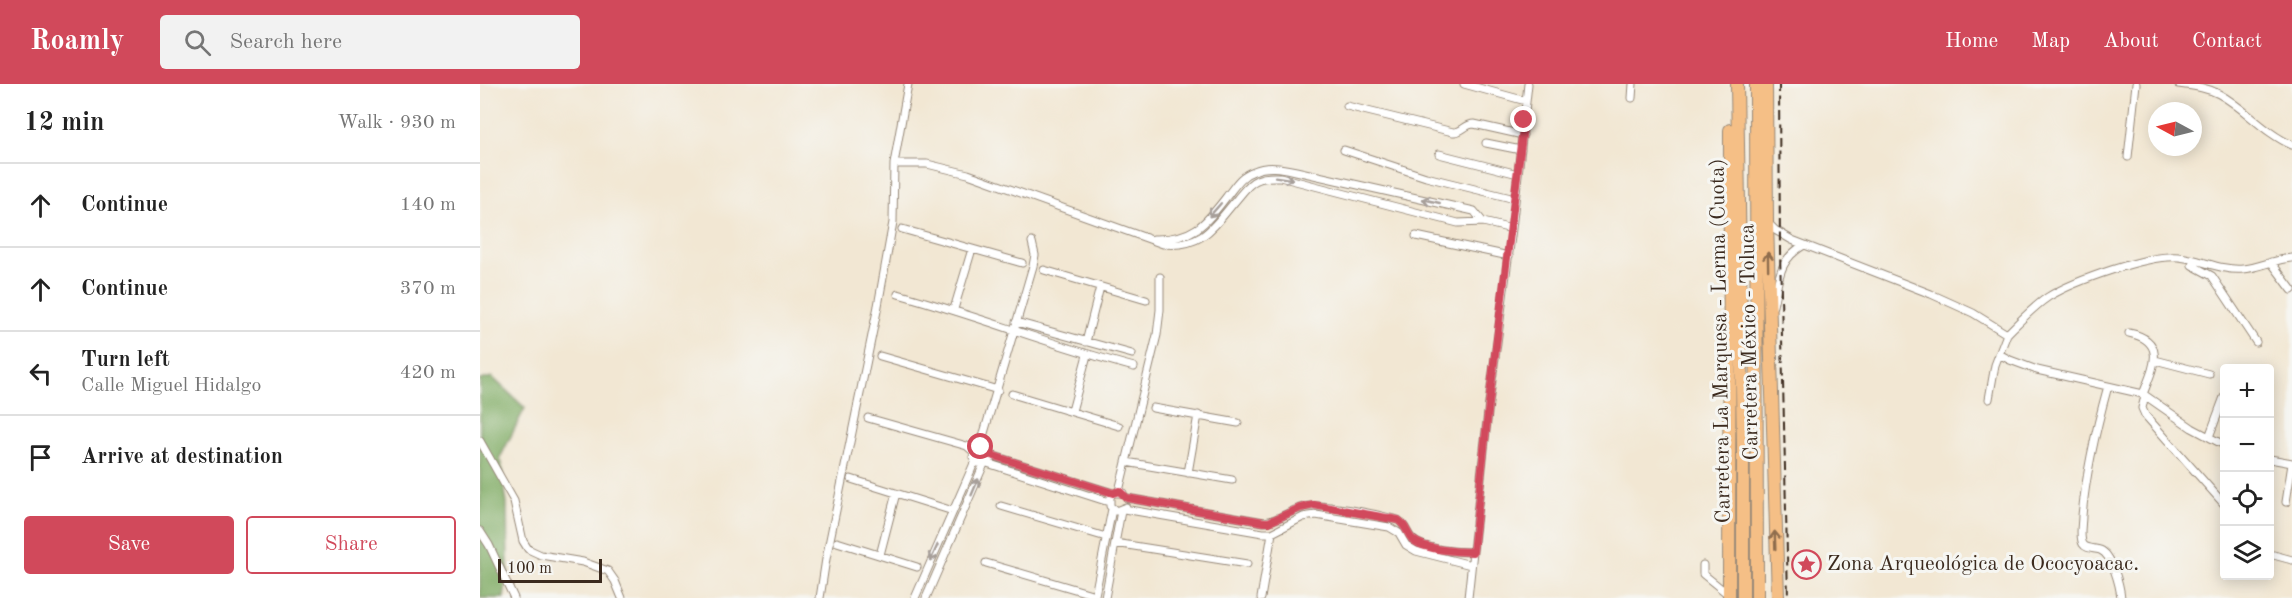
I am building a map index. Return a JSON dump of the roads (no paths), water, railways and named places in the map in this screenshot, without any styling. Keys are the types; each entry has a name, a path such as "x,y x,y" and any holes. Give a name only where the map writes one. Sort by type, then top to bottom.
{"highway":[{"name":"Carretera México - Toluca","path":"1729,596 1731,84"},
{"name":"Carretera La Marquesa - Lerma (Cuota)","path":"1737,84 1743,598"},
{"name":"Carretera La Marquesa - Lerma (Cuota)","path":"1756,84 1757,598"},
{"name":"Carretera México - Toluca","path":"1766,84 1769,327 1778,598"}],"street":[{"path":"820,598 825,559 878,306 893,222 894,164 908,84"},
{"path":"1464,84 1527,101"},
{"path":"1468,598 1528,84"},
{"path":"1632,98 1634,84"},
{"path":"2128,157 2136,84"},
{"path":"2178,84 2204,88 2221,95 2260,126 2292,145"},
{"path":"1347,106 1453,132 1459,132 1468,124 1474,124 1522,135"},
{"path":"1486,142 1521,150"},
{"path":"1344,150 1426,177 1515,200"},
{"path":"1439,154 1518,174"},
{"path":"894,164 927,164 957,170 1162,244 1178,245 1199,240 1208,233 1249,185"},
{"path":"1149,239 1180,238 1193,232 1211,216 1237,183 1255,170 1282,168 1474,211 1483,222"},
{"path":"1227,196 1258,179 1280,177 1458,223 1483,222 1512,229"},
{"path":"1767,222 1783,236 1931,294 1973,313 2007,334"},
{"path":"902,229 1022,263"},
{"path":"1416,236 1509,256"},
{"path":"1032,242 1035,255 982,440 984,447 991,455 1116,492 1127,498 1264,522 1269,522 1304,506 1314,505 1392,518 1402,522 1416,541 1430,547 1457,552 1473,552"},
{"path":"1769,327 1782,267 1789,254 1804,245"},
{"path":"954,309 972,249"},
{"path":"2170,257 2203,269 2212,276 2256,342"},
{"path":"1989,399 1995,365 2007,334 2036,306 2063,289 2140,262 2170,257 2188,259 2220,268 2237,269 2292,258"},
{"path":"2271,262 2292,290"},
{"path":"1044,270 1146,300"},
{"path":"986,563 1095,595 1110,505 1126,462 1157,335 1160,277"},
{"path":"1086,342 1100,287"},
{"path":"898,294 954,309 1087,355 1134,367"},
{"path":"1016,322 1132,354"},
{"path":"2129,333 2146,338 2153,347 2156,360 2144,395 2142,408 2145,415 2220,499"},
{"path":"2000,354 2031,368 2144,395 2173,416 2220,443"},
{"path":"1072,411 1087,355"},
{"path":"880,356 998,390"},
{"path":"2156,360 2209,374"},
{"path":"2108,386 2096,426 2085,483 2081,533 2085,546 2103,551 2108,555 2121,598"},
{"path":"1012,394 1119,426"},
{"path":"1154,408 1238,423"},
{"path":"2209,437 2220,408"},
{"path":"1188,473 1198,415"},
{"path":"868,418 967,446 974,452 975,461 916,598"},
{"path":"480,441 514,501 523,541 528,549 541,555 567,559 608,572 615,581 622,598"},
{"path":"974,452 984,447"},
{"path":"926,598 991,455"},
{"path":"2274,460 2292,464 2286,502"},
{"path":"975,461 1122,510 1272,533 1309,515 1389,527 1399,533 1410,549 1471,565"},
{"path":"1126,462 1232,480"},
{"path":"851,480 953,511"},
{"path":"880,555 896,493"},
{"path":"1105,598 1122,510 1128,502 1127,498"},
{"path":"1001,506 1106,537"},
{"path":"1289,512 1294,521"},
{"path":"949,522 958,526"},
{"path":"480,531 514,598"},
{"path":"1262,598 1272,533"},
{"path":"480,541 493,554"},
{"path":"837,542 917,567"},
{"path":"1115,543 1247,564"},
{"path":"1427,555 1430,547"},
{"path":"1456,562 1457,552"},
{"path":"2274,555 2292,560"},
{"path":"1703,565 1703,574 1729,596"}],"railway":[{"path":"1779,84 1780,251 1788,598"}],"place":[{"name":"Zona Arqueológica de Ococyoacac.","path":"1806,564"}]}
